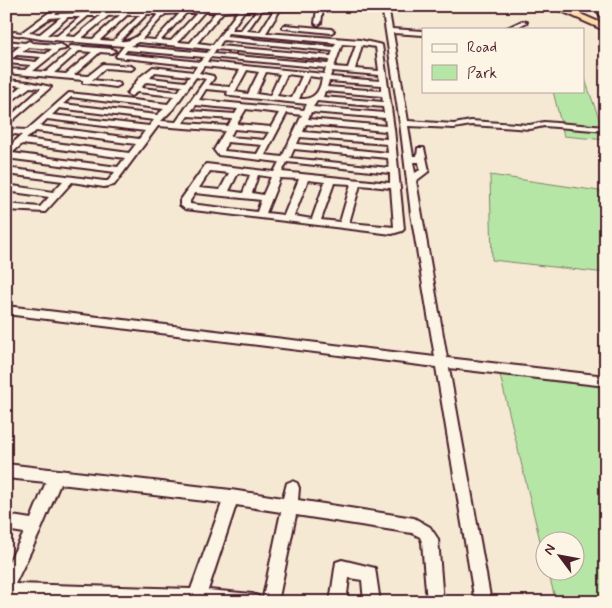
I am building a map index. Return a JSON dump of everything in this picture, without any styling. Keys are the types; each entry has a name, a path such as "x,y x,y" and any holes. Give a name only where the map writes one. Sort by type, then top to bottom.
{"highway":[{"path":"554,6 606,28"},
{"path":"568,6 604,18"}],"street":[{"path":"22,35 60,7 184,12 242,8 295,11 339,6"},
{"path":"385,6 411,180 483,602"},
{"path":"597,6 604,18"},
{"path":"318,22 320,7"},
{"path":"6,171 69,180 111,183 130,156 170,107 242,8"},
{"path":"243,32 260,9"},
{"path":"262,34 278,9"},
{"path":"48,16 106,14 125,10"},
{"path":"95,41 125,10"},
{"path":"192,45 221,10"},
{"path":"114,43 141,11"},
{"path":"173,43 202,11"},
{"path":"163,12 137,40 128,46 120,57 306,74 350,71 382,73"},
{"path":"156,42 184,12"},
{"path":"76,40 106,14"},
{"path":"6,61 67,15"},
{"path":"58,38 86,15"},
{"path":"281,35 290,20 335,24"},
{"path":"510,28 524,22"},
{"path":"285,27 331,31"},
{"path":"226,31 379,45 390,129 394,171 398,230 261,214 190,208 185,205 185,202 209,167 395,186"},
{"path":"390,31 422,33"},
{"path":"14,34 114,43 208,55 383,83"},
{"path":"220,38 337,49"},
{"path":"47,75 67,48 68,39"},
{"path":"137,40 334,58"},
{"path":"261,214 277,174 322,89 340,40"},
{"path":"350,71 360,42"},
{"path":"7,44 112,51"},
{"path":"7,83 48,56 67,48"},
{"path":"68,77 98,51"},
{"path":"16,53 48,56"},
{"path":"6,61 38,64"},
{"path":"116,85 86,82 95,72 126,74 132,67"},
{"path":"127,101 134,89 153,69 209,77 178,125"},
{"path":"244,69 231,94 295,100 310,109 390,129"},
{"path":"6,71 88,78"},
{"path":"251,96 263,71"},
{"path":"273,98 284,72"},
{"path":"295,100 306,74"},
{"path":"143,79 186,84"},
{"path":"6,124 47,87 7,83"},
{"path":"6,103 29,84"},
{"path":"204,87 232,89"},
{"path":"134,89 178,94"},
{"path":"322,89 385,94"},
{"path":"42,92 51,93"},
{"path":"60,94 170,107"},
{"path":"6,154 69,95"},
{"path":"193,102 284,110 386,105"},
{"path":"58,106 156,123"},
{"path":"243,107 218,150 221,153 394,171"},
{"path":"310,109 387,116"},
{"path":"260,156 284,110"},
{"path":"186,113 237,117"},
{"path":"47,117 274,130"},
{"path":"404,124 449,126 471,123 530,127 544,124 606,129"},
{"path":"6,131 32,131 141,142"},
{"path":"297,134 391,142"},
{"path":"224,139 267,143"},
{"path":"20,141 130,156"},
{"path":"291,146 392,156"},
{"path":"408,159 421,160 422,150"},
{"path":"6,154 120,170"},
{"path":"411,180 425,171 423,161"},
{"path":"223,193 235,170"},
{"path":"246,196 255,172"},
{"path":"288,218 306,177"},
{"path":"6,207 39,211 45,208 69,180"},
{"path":"316,221 331,180"},
{"path":"344,225 356,182"},
{"path":"6,188 56,195"},
{"path":"194,190 267,198"},
{"path":"6,310 606,381"},
{"path":"6,472 290,504 414,526 420,528 430,539 434,602"},
{"path":"6,584 35,527 55,478"},
{"path":"270,602 292,488"},
{"path":"197,597 232,497"},
{"path":"6,522 35,527"},
{"path":"338,602 342,568 369,574 372,602"},
{"path":"6,592 197,597 252,602"}],"green space":[{"path":"584,77 606,140 564,136 553,92 584,92"},
{"path":"490,175 606,192 606,273 492,260"},
{"path":"499,371 606,383 606,602 556,602 550,580 584,580 584,530 537,530"}]}
